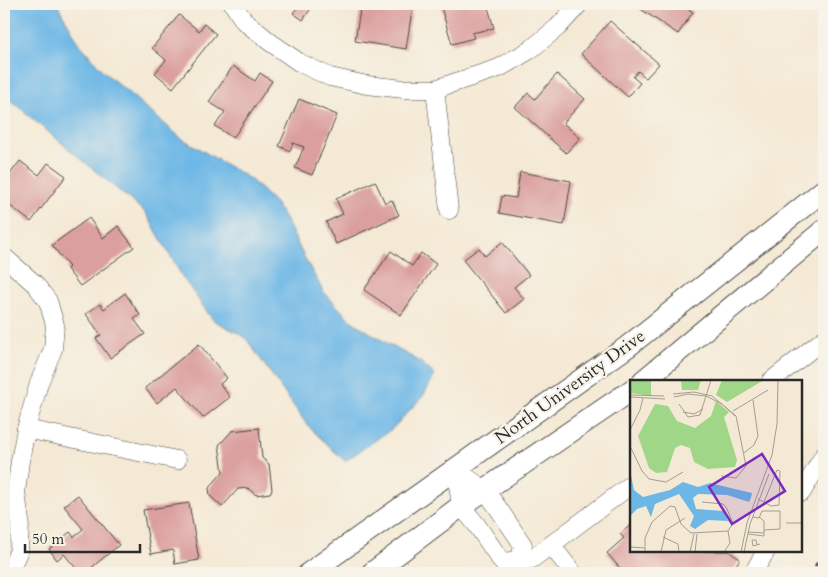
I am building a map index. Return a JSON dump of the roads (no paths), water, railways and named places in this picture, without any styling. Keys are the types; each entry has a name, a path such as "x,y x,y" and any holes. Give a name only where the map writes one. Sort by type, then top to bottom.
{"main road":[{"name":"North University Drive","path":"309,573 627,347 824,190"},
{"name":"North University Drive","path":"644,380 824,230"},
{"name":"North University Drive","path":"372,573 461,506 630,391"}],"street":[{"path":"233,4 244,21 270,42 300,62 330,77 367,86 404,89 435,89 499,68 530,50 558,27 579,4"},
{"path":"435,89 449,210"},
{"path":"4,257 34,284 48,301 55,325 53,349 39,383 26,429 20,461 16,492 20,521 19,550 9,573"},
{"path":"772,380 824,339"},
{"path":"26,429 178,460"},
{"path":"803,490 824,455"},
{"path":"456,470 484,490 523,545 521,567"},
{"path":"456,470 461,506 502,562 521,567"},
{"path":"521,567 630,485"},
{"path":"550,545 573,573"},
{"path":"753,573 765,552"}],"water":[{"path":"4,4 57,4 78,42 103,71 181,138 250,179 275,203 323,291 350,320 419,361 435,375 423,396 393,428 345,461 308,426 245,337 213,320 183,278 146,213 4,95"}]}
